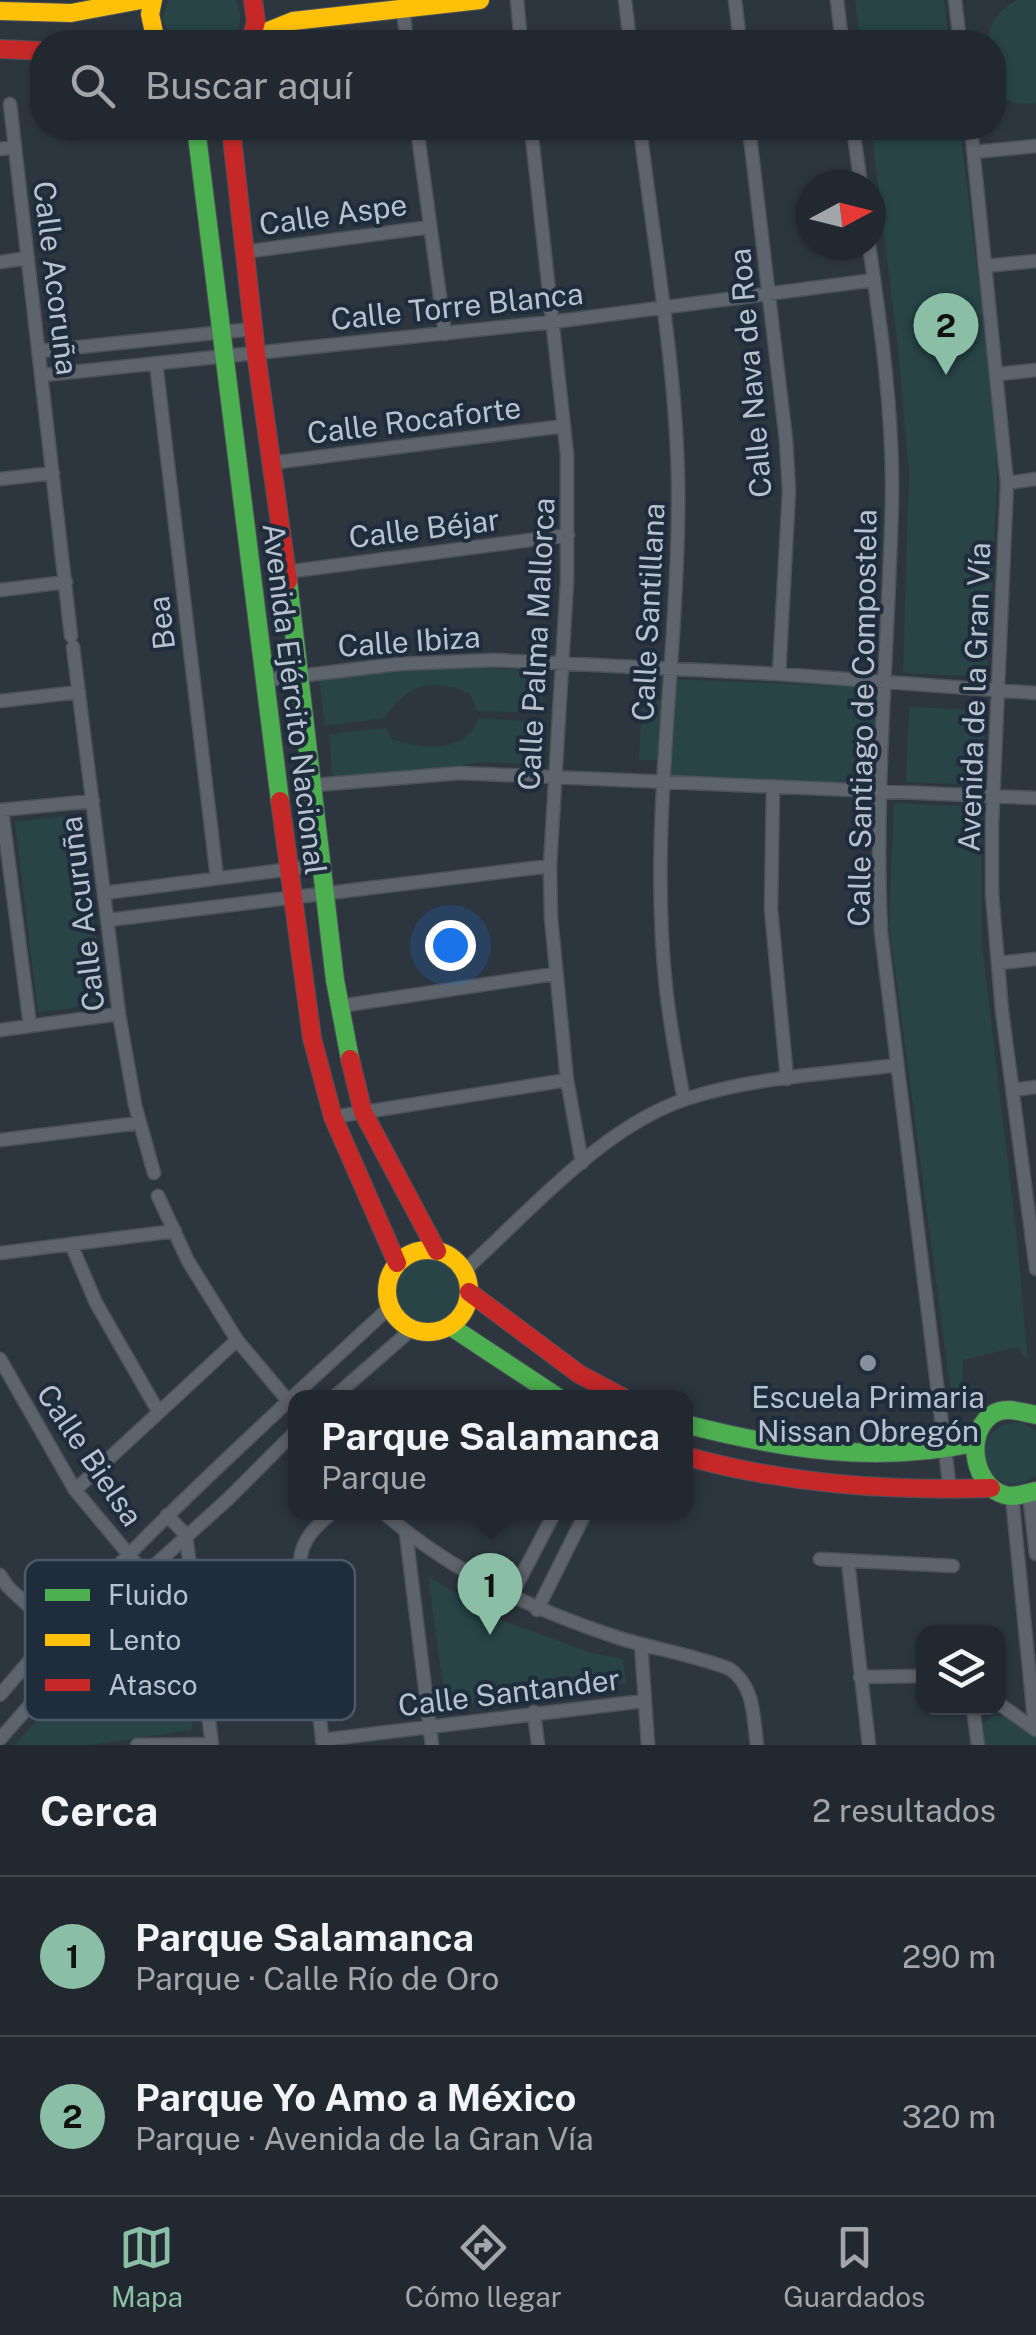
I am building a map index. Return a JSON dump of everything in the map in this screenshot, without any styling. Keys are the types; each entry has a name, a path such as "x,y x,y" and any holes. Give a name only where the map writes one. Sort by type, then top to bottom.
{"street":[{"path":"0,11 30,14 88,10 141,0"},
{"path":"153,0 150,14 153,30"},
{"path":"252,0 254,30"},
{"path":"275,30 293,22 480,0"},
{"path":"516,0 520,30"},
{"path":"625,0 629,30"},
{"path":"735,0 739,30"},
{"path":"837,0 841,30"},
{"path":"954,0 958,30"},
{"path":"403,10 406,30"},
{"path":"0,49 30,50"},
{"name":"Calle Acoruña","path":"10,104 72,642"},
{"name":"Avenida Ejército Nacional","path":"198,140 312,1038 333,1117 397,1263"},
{"name":"Avenida Ejército Nacional","path":"235,140 256,353 301,675 340,1006 363,1112 438,1250"},
{"path":"419,140 445,334"},
{"name":"Calle Palma Mallorca","path":"532,140 564,426 568,535 550,866 554,974 582,1163"},
{"name":"Calle Santillana","path":"641,140 678,482 663,781 664,962 684,1100"},
{"name":"Calle Nava de Roa","path":"750,140 783,394 788,491 779,674"},
{"path":"855,140 859,170"},
{"name":"Avenida de la Gran Vía","path":"972,140 1006,483 992,880 1012,1090 1032,1199 1036,1268"},
{"path":"974,152 1036,146"},
{"path":"0,149 15,147"},
{"name":"Calle Aspe","path":"244,252 430,227"},
{"path":"0,262 28,258"},
{"name":"Calle Santiago de Compostela","path":"872,260 892,492 880,932 950,1490"},
{"path":"986,266 1036,260"},
{"name":"Calle Torre Blanca","path":"44,376 552,322 874,280"},
{"path":"40,351 253,328"},
{"name":"Bea","path":"156,363 217,878"},
{"path":"998,374 1036,370"},
{"name":"Calle Rocaforte","path":"270,464 564,426"},
{"path":"0,479 53,474"},
{"path":"1006,483 1036,479"},
{"name":"Calle Béjar","path":"286,572 568,535"},
{"path":"0,590 66,582"},
{"name":"Calle Acuruña","path":"72,642 119,1014 139,1123 154,1173"},
{"name":"Calle Ibiza","path":"265,680 452,660 779,674 1036,694"},
{"path":"0,701 78,692"},
{"path":"314,786 432,774 556,776 1036,798"},
{"path":"773,787 771,909 787,1079"},
{"path":"30,1025 7,917 1,810 94,801"},
{"path":"104,893 322,864"},
{"path":"108,920 550,866"},
{"path":"998,963 1036,958"},
{"path":"340,1006 554,974"},
{"path":"0,1030 119,1014"},
{"path":"464,1272 582,1163 629,1128 684,1100 787,1079 898,1065"},
{"path":"333,1117 567,1080"},
{"path":"1012,1090 1036,1087"},
{"path":"0,1140 139,1123"},
{"path":"158,1196 188,1261 237,1340 288,1401"},
{"path":"0,1253 175,1231"},
{"path":"70,1244 96,1303 158,1411"},
{"path":"438,1250 453,1258 464,1272 469,1292 464,1312 450,1326 424,1333 395,1316 390,1307 388,1280 397,1263 416,1251 438,1250"},
{"path":"469,1292 579,1374 608,1390"},
{"path":"306,1390 390,1307"},
{"path":"450,1326 547,1390"},
{"path":"342,1390 412,1329"},
{"path":"76,1490 237,1340"},
{"name":"Calle Bielsa","path":"0,1360 76,1490 132,1560"},
{"path":"121,1560 288,1408"},
{"path":"992,1488 980,1476 973,1460 979,1430 1002,1412 1017,1409 1036,1415"},
{"path":"693,1426 726,1436 822,1451 944,1451 974,1443"},
{"path":"159,1560 228,1500 288,1439"},
{"path":"693,1458 762,1476 835,1487 879,1491 992,1488 1030,1493"},
{"path":"1030,1493 1036,1554"},
{"path":"1030,1493 1036,1730"},
{"path":"167,1515 186,1534 189,1560"},
{"path":"300,1560 307,1538 324,1520"},
{"path":"391,1520 452,1564 538,1610 730,1669 750,1690 757,1745"},
{"path":"511,1596 551,1520"},
{"path":"538,1610 582,1520"},
{"path":"406,1533 432,1745"},
{"path":"820,1559 953,1566"},
{"path":"848,1562 869,1745"},
{"path":"3,1583 25,1603"},
{"path":"641,1644 648,1745"},
{"path":"0,1695 25,1665"},
{"path":"860,1677 916,1676"},
{"name":"Calle Santander","path":"322,1743 534,1712 643,1701"},
{"path":"1,1736 25,1708"},
{"path":"1006,1709 1036,1730"},
{"path":"534,1712 538,1745"},
{"path":"974,1715 978,1745"},
{"path":"137,1745 212,1745 209,1720"}],"lane":[{"path":"293,22 295,30"}],"green space":[{"path":"168,0 236,0 240,16 237,30 168,30 163,19"},
{"path":"855,0 944,0 948,30 859,30"},
{"path":"1017,0 1036,0 1036,103 1021,104 1006,98 1006,30 991,30 1005,8"},
{"path":"872,140 961,140 996,425 997,483 987,677 903,673 909,473 886,250 886,170 876,170"},
{"path":"440,666 544,671 540,713 477,711 470,694 432,685 403,697 385,718 325,726 319,679"},
{"path":"674,679 883,688 879,784 671,775"},
{"path":"642,700 661,700 658,760 639,760"},
{"path":"909,707 986,710 982,785 906,782"},
{"path":"479,718 542,722 541,765 487,762 333,780 329,734 386,728 392,739 441,746 463,738"},
{"path":"894,803 981,807 982,944 1028,1361 1017,1347 963,1360 962,1389 951,1393 889,924"},
{"path":"81,814 104,1004 38,1012 15,822"},
{"path":"426,1257 450,1267 460,1291 450,1315 426,1325 402,1315 392,1291 402,1267"},
{"path":"1013,1422 1036,1431 1036,1476 1020,1483 995,1476 985,1453 987,1440 997,1429"},
{"path":"428,1576 495,1618 592,1653 623,1659 626,1683 446,1707"},
{"path":"992,1715 1006,1717 1036,1737 1036,1745 985,1745 983,1724"},
{"path":"37,1720 193,1720 191,1730 92,1745 14,1745"}],"traffic: fast":[{"path":"197,140 280,801"},
{"path":"288,581 335,980 350,1059"},
{"path":"450,1326 547,1390"},
{"path":"1036,1415 1013,1410 995,1413 982,1425 975,1448 980,1472 995,1490 1013,1496 1036,1491"},
{"path":"693,1426 829,1451 901,1452 974,1443"}],"traffic: slow":[{"path":"0,11 71,13 141,0"},
{"path":"153,0 150,14 153,30"},
{"path":"270,30 293,21 480,0"},
{"path":"420,1250 436,1250 462,1268 469,1291 466,1307 457,1320 436,1332 420,1332 394,1314 387,1299 387,1283 405,1257 420,1250"}],"traffic: jam":[{"path":"253,0 254,30"},
{"path":"0,49 30,50"},
{"path":"232,140 256,353 288,581"},
{"path":"280,801 312,1038 333,1117 397,1263"},
{"path":"350,1059 363,1112 437,1251"},
{"path":"469,1292 579,1374 609,1390"},
{"path":"693,1458 836,1484 991,1488"}],"place":[{"name":"Parque Yo Amo a México","path":"946,375"},
{"name":"Escuela Primaria Nissan Obregón","path":"868,1363"},
{"name":"Parque Salamanca","path":"490,1635"}]}
